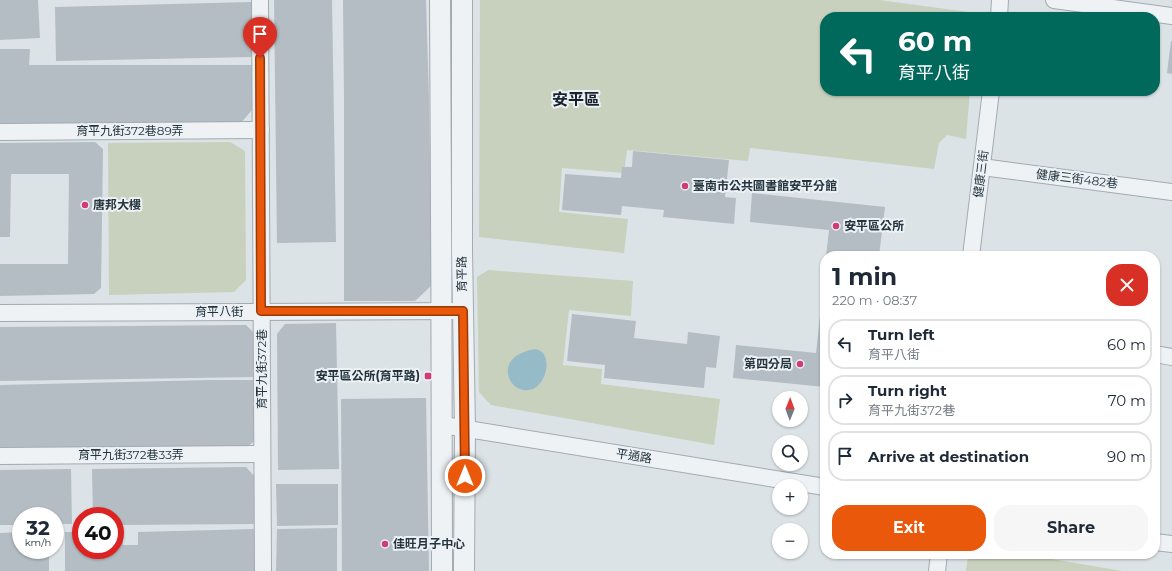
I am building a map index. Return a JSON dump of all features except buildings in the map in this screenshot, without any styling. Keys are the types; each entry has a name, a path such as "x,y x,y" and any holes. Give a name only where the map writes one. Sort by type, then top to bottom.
{"street":[{"name":"育平九街372巷","path":"260,0 263,571"},
{"name":"育平路","path":"440,0 443,425 442,571"},
{"name":"育平路","path":"462,0 465,429 464,571"},
{"path":"999,12 1000,0"},
{"path":"1054,0 1164,10"},
{"name":"健康三街","path":"972,251 989,96"},
{"name":"育平九街372巷89弄","path":"0,132 261,130"},
{"name":"健康三街482巷","path":"982,167 1172,192"},
{"name":"育平八街","path":"0,313 463,311"},
{"path":"1160,355 1172,357"},
{"name":"平通路","path":"443,425 820,486"},
{"name":"育平九街372巷33弄","path":"0,456 262,454"},
{"path":"1160,543 1172,544"},
{"path":"937,571 938,559"}],"green space":[{"path":"480,0 879,0 969,12 820,12 820,96 970,96 966,139 947,135 939,143 934,169 750,148 748,161 627,150 624,173 562,168 559,212 628,219 624,253 479,237"},
{"path":"230,142 245,151 246,280 234,292 109,295 108,143"},
{"path":"488,270 633,281 631,316 569,310 563,365 602,369 601,384 720,399 714,445 491,405 479,392 477,277"},
{"path":"967,559 1052,559 1122,571 966,571"}],"water":[{"path":"535,349 542,352 545,358 547,365 545,374 542,381 536,387 529,390 520,389 512,383 510,379 508,374 509,365 517,356"}],"place":[{"name":"臺南市公共圖書館安平分館","path":"685,186"},
{"name":"唐邦大樓","path":"85,205"},
{"name":"安平區公所","path":"836,226"},
{"name":"第四分局","path":"800,364"},
{"name":"安平區公所(育平路)","path":"428,376"},
{"name":"佳旺月子中心","path":"385,544"}],"district":[{"name":"安平區","path":"576,99"}],"route":[{"path":"260,58 261,311 463,311 465,476"}]}
